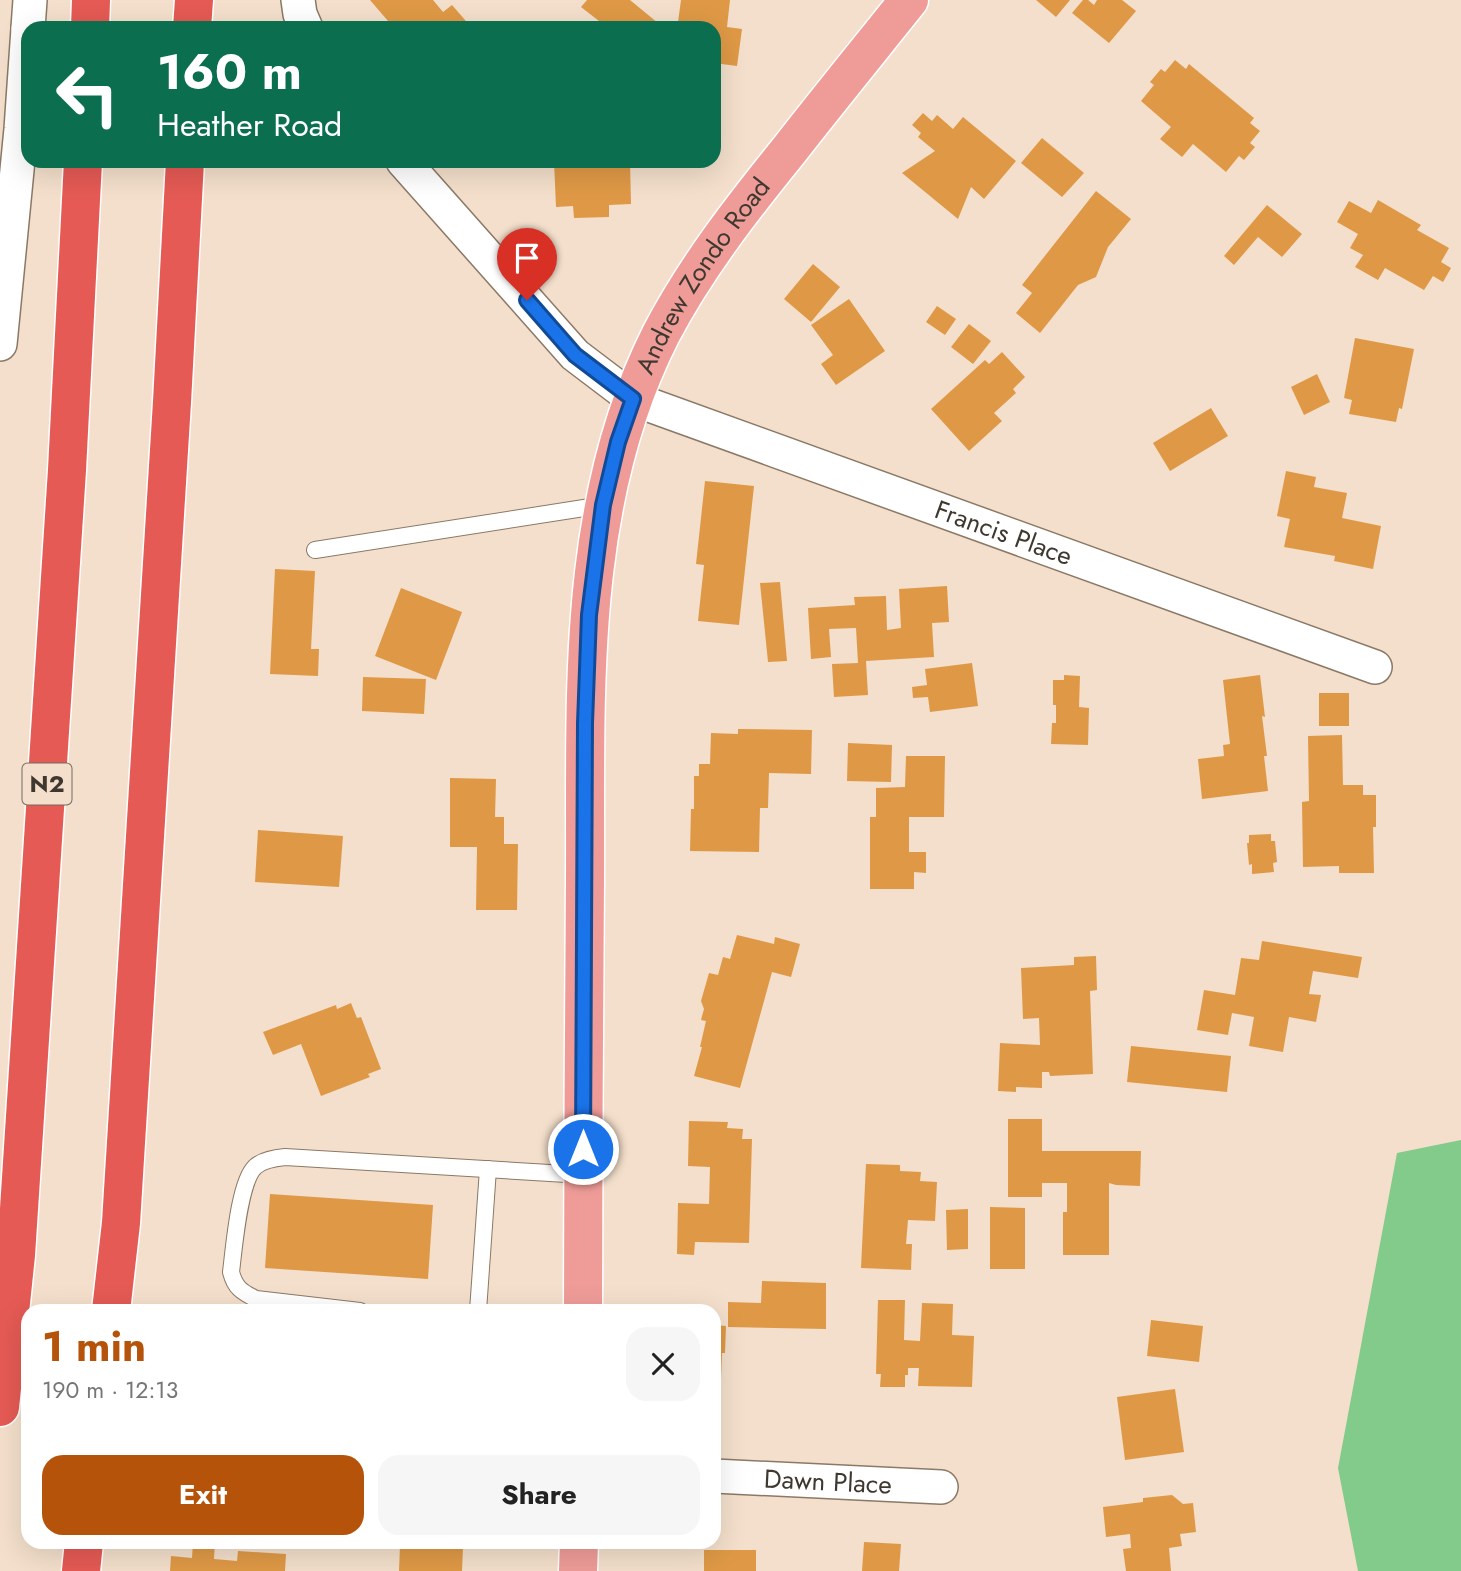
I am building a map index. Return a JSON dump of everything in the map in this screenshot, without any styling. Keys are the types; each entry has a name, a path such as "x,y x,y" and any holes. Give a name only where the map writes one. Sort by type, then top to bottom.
{"highway":[{"path":"90,21 91,0"},
{"path":"192,21 194,0"},
{"name":"N2","path":"0,1407 16,1255 67,470 83,168"},
{"path":"112,1304 121,1223 185,168"},
{"path":"81,1571 84,1549"}],"main road":[{"name":"Andrew Zondo Road","path":"583,1304 585,736 588,629 603,505 618,442 660,337 694,276 751,197 909,0"},
{"path":"578,1571 579,1549"}],"street":[{"path":"29,21 30,0"},
{"path":"298,0 303,21"},
{"path":"0,344 21,129"},
{"name":"Francis Place","path":"409,168 575,355 633,399 1375,667"},
{"name":"Dawn Place","path":"721,1476 942,1487"}],"lane":[{"path":"315,551 603,505"},
{"path":"299,1304 256,1299 234,1283 231,1272 244,1183 255,1167 270,1159 285,1157 583,1175"},
{"path":"478,1304 488,1169"}],"green space":[{"path":"1461,1140 1461,1571 1358,1571 1338,1468 1397,1153"}],"building":[{"path":"370,0 433,0 443,12 452,5 466,21 388,21"},
{"path":"587,0 630,0 656,21 599,21 581,7"},
{"path":"681,0 730,0 727,27 742,29 737,66 721,64 721,21 678,21"},
{"path":"1036,0 1070,0 1056,17"},
{"path":"1083,0 1094,5 1097,0 1122,0 1136,11 1109,43 1072,13"},
{"path":"1175,60 1186,69 1189,64 1254,118 1250,123 1260,131 1250,143 1255,147 1244,160 1239,156 1226,172 1193,144 1182,157 1160,139 1171,127 1141,101 1154,85 1150,82 1161,69 1165,72"},
{"path":"923,113 932,121 937,115 953,129 963,117 1016,161 984,199 971,187 958,219 902,173 935,151 918,137 921,133 912,125"},
{"path":"1042,138 1084,173 1062,197 1021,163"},
{"path":"554,168 630,168 631,204 609,205 609,217 574,218 573,206 556,207"},
{"path":"1096,191 1131,219 1108,247 1096,277 1078,285 1040,333 1016,313 1032,293 1022,285"},
{"path":"1378,200 1421,225 1417,230 1449,248 1441,262 1451,268 1443,282 1433,276 1424,290 1385,268 1378,280 1355,267 1363,255 1350,248 1358,234 1337,222 1349,201 1371,213"},
{"path":"1267,205 1302,234 1282,257 1258,237 1234,265 1224,256"},
{"path":"813,264 840,287 811,322 784,299"},
{"path":"849,299 885,351 836,385 821,364 833,355 811,325"},
{"path":"937,306 956,319 945,335 926,322"},
{"path":"969,324 991,341 973,364 951,347"},
{"path":"1355,338 1414,349 1402,409 1399,408 1396,422 1349,414 1352,400 1344,398"},
{"path":"1002,352 1025,377 1013,389 1016,393 994,413 1002,421 969,451 931,409 985,360 989,364"},
{"path":"1317,374 1330,402 1304,415 1291,387"},
{"path":"1211,408 1228,436 1170,471 1153,443"},
{"path":"1286,471 1316,477 1314,487 1347,493 1342,518 1381,526 1373,569 1334,561 1335,556 1284,547 1290,519 1277,516"},
{"path":"705,481 754,486 739,625 698,621 704,565 696,564"},
{"path":"275,569 315,571 311,649 319,649 318,676 270,674"},
{"path":"780,582 787,661 768,662 760,583"},
{"path":"947,586 949,622 932,623 934,657 866,661 868,695 834,697 832,664 858,663 856,628 829,629 831,657 811,659 808,608 855,605 854,597 886,596 887,630 901,628 899,589"},
{"path":"401,588 462,612 436,680 375,656"},
{"path":"972,663 978,706 930,712 928,697 913,698 912,687 927,685 925,669"},
{"path":"1064,675 1080,676 1079,707 1089,708 1088,745 1051,744 1052,723 1056,723 1053,680 1064,680"},
{"path":"1260,675 1268,791 1202,799 1198,759 1224,756 1223,745 1230,744 1223,680"},
{"path":"363,677 426,679 424,714 362,711"},
{"path":"1319,693 1349,693 1349,726 1319,726"},
{"path":"738,729 812,730 811,774 769,773 768,808 760,808 759,852 690,851 694,776 699,776 699,764 710,764 711,733 738,734"},
{"path":"1342,735 1343,785 1363,785 1363,795 1376,795 1376,827 1373,827 1374,873 1339,873 1339,866 1303,867 1302,802 1309,801 1308,736"},
{"path":"848,743 892,745 891,782 847,781"},
{"path":"906,756 945,756 944,817 909,817 909,852 926,852 926,873 914,872 914,889 870,889 870,817 876,817 876,788 905,787"},
{"path":"450,778 496,779 495,817 504,817 504,844 518,844 517,910 476,910 477,847 450,847"},
{"path":"258,830 343,836 339,887 255,882"},
{"path":"1271,834 1271,841 1275,841 1277,862 1273,863 1274,872 1252,874 1247,843 1249,835"},
{"path":"737,935 774,944 775,937 800,944 791,977 772,972 740,1088 694,1076 706,1021 701,1020 704,1009 701,1001 709,973 718,975 723,957 730,959"},
{"path":"1262,941 1362,957 1358,978 1313,971 1309,994 1321,995 1316,1022 1289,1017 1283,1052 1249,1046 1254,1017 1232,1013 1228,1035 1197,1030 1204,990 1235,995 1241,958 1259,960"},
{"path":"1096,956 1097,990 1090,991 1093,1074 1050,1076 1049,1072 1042,1072 1042,1088 1016,1087 1016,1092 998,1091 1000,1043 1040,1045 1039,1018 1023,1019 1021,968 1074,965 1074,957"},
{"path":"351,1003 357,1018 361,1017 381,1069 368,1074 370,1077 321,1096 301,1044 273,1055 263,1032 336,1005 337,1009"},
{"path":"1131,1046 1231,1056 1227,1092 1127,1082"},
{"path":"1008,1119 1042,1119 1042,1151 1141,1151 1140,1186 1109,1183 1109,1255 1063,1255 1063,1212 1067,1212 1067,1183 1042,1183 1042,1197 1008,1197"},
{"path":"689,1121 728,1122 727,1128 743,1129 742,1139 752,1139 749,1243 695,1242 694,1255 677,1254 678,1203 709,1204 710,1167 688,1166"},
{"path":"866,1164 900,1165 900,1171 921,1172 920,1181 937,1182 935,1221 908,1220 906,1244 912,1244 911,1270 861,1268"},
{"path":"270,1194 433,1205 428,1279 265,1268"},
{"path":"990,1207 1025,1208 1025,1269 990,1269"},
{"path":"968,1209 968,1249 947,1250 946,1210"},
{"path":"762,1281 826,1283 826,1329 728,1327 728,1302 761,1303"},
{"path":"878,1300 905,1300 904,1340 920,1341 922,1303 953,1304 952,1335 974,1336 972,1387 918,1386 919,1368 908,1368 905,1387 880,1387 881,1374 876,1374"},
{"path":"1151,1320 1203,1326 1199,1362 1147,1356"},
{"path":"721,1326 726,1326 725,1353 722,1353 721,1380"},
{"path":"1175,1389 1184,1452 1125,1460 1117,1397"},
{"path":"1172,1495 1183,1504 1193,1503 1196,1532 1180,1534 1182,1546 1169,1548 1171,1571 1126,1571 1123,1549 1131,1548 1130,1534 1106,1537 1103,1507"},
{"path":"864,1542 901,1544 899,1571 862,1571"},
{"path":"193,1549 215,1549 214,1559 237,1561 238,1551 286,1554 285,1571 170,1571 171,1556 192,1558"},
{"path":"400,1549 463,1549 462,1571 399,1571"},
{"path":"704,1550 756,1550 756,1571 704,1571"}],"route":[{"path":"527,300 575,355 633,399 618,442 603,505 589,615 585,723 583,1149"}]}
